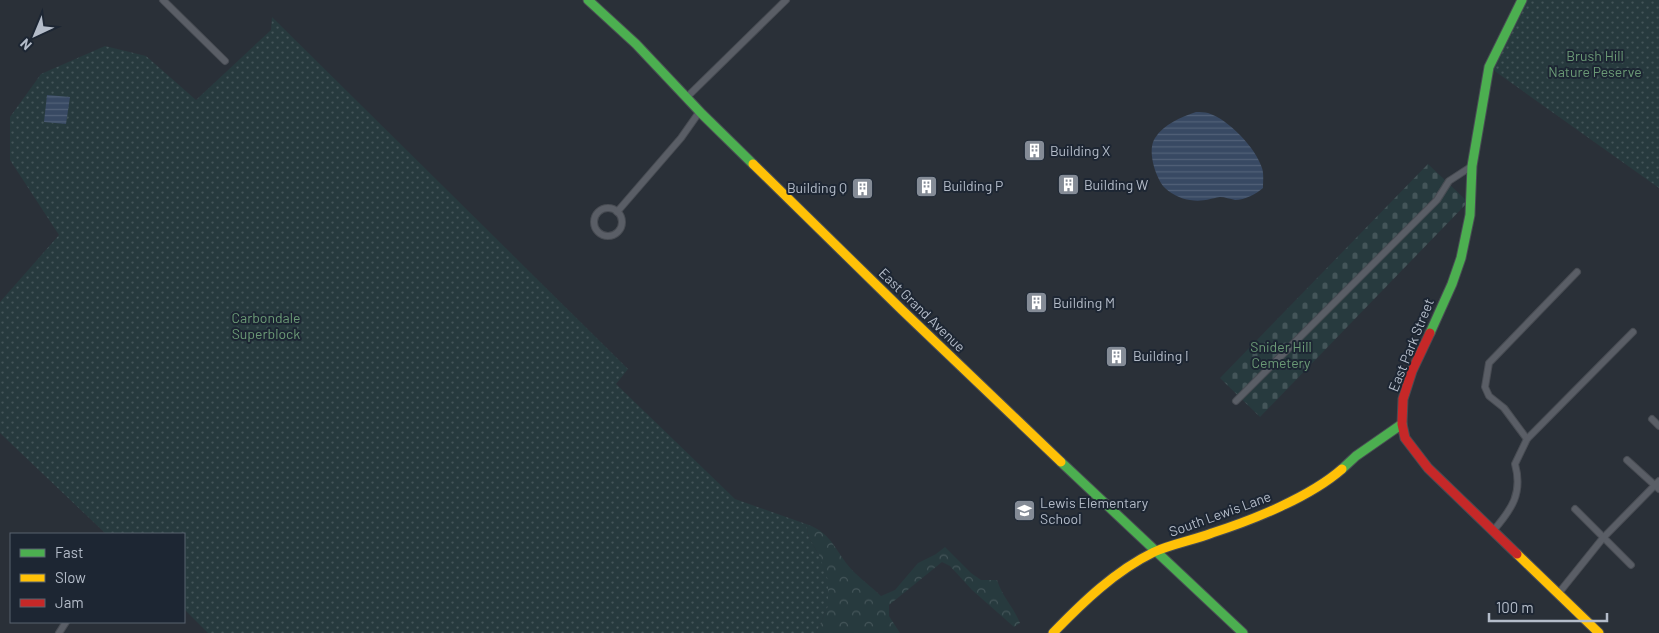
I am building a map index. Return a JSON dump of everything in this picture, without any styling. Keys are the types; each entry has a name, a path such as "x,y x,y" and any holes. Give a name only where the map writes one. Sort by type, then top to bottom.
{"street":[{"path":"163,0 225,61"},
{"name":"East Grand Avenue","path":"588,0 636,44 700,111 903,311 1155,552 1243,633"},
{"path":"687,96 786,0"},
{"name":"East Park Street","path":"1522,0 1489,67 1472,166 1470,215 1461,258 1452,284 1406,387 1401,412 1402,424 1406,438 1416,454 1599,633"},
{"path":"617,212 681,138 700,111"},
{"path":"1236,401 1437,200 1449,181 1472,166"},
{"path":"609,208 617,212 621,219 618,230 611,236 598,232 594,223 596,214 609,208"},
{"path":"1527,439 1504,408 1489,396 1485,387 1489,363 1576,272"},
{"path":"1493,531 1509,513 1515,497 1519,478 1515,464 1527,439 1633,332"},
{"path":"1652,419 1659,426"},
{"name":"South Lewis Lane","path":"1053,633 1083,602 1111,579 1155,552 1220,531 1294,500 1336,474 1356,456 1402,424"},
{"path":"1558,594 1603,538 1658,485 1628,460"},
{"path":"1575,509 1631,565"}],"green space":[{"name":"Brush Hill Nature Peserve","path":"1522,0 1659,0 1659,188 1489,67"},
{"name":"Carbondale Superblock","path":"272,17 628,369 616,384 735,499 806,524 809,538 819,555 828,580 828,606 816,633 208,633 185,610 185,533 105,533 0,433 0,302 59,235 10,160 10,117 41,74 105,46 146,56 196,100 271,30"},
{"name":"Snider Hill Cemetery","path":"1428,164 1468,202 1260,417 1220,378"},
{"path":"806,524 823,533 858,576 881,596 895,590 918,563 945,547 971,573 981,580 997,580 1020,623 1014,627 972,590 950,566 942,562 889,605 889,616 900,633 816,633 828,606 819,555 809,538"}],"water":[{"path":"47,95 70,97 66,124 44,122"},
{"path":"1196,112 1216,116 1248,143 1262,168 1263,188 1239,200 1220,197 1198,201 1179,197 1163,186 1157,176 1152,156 1155,138 1168,125"}],"traffic: fast":[{"path":"588,0 636,44 702,114 753,164"},
{"path":"1430,333 1452,284 1461,258 1470,215 1472,166 1489,67 1522,0"},
{"path":"1342,469 1356,456 1402,424"},
{"path":"1061,462 1243,633"}],"traffic: slow":[{"path":"753,164 1061,462"},
{"path":"1053,633 1100,588 1126,568 1154,552 1228,528 1280,507 1314,489 1342,469"},
{"path":"1517,554 1599,633"}],"traffic: jam":[{"path":"1430,333 1412,371 1403,399 1402,424 1405,438 1428,468 1517,554"}],"place":[{"name":"Building X","path":"1034,151"},
{"name":"Building W","path":"1068,185"},
{"name":"Building P","path":"927,186"},
{"name":"Building Q","path":"863,188"},
{"name":"Building M","path":"1037,303"},
{"name":"Building I","path":"1117,356"},
{"name":"Lewis Elementary School","path":"1024,511"}]}
